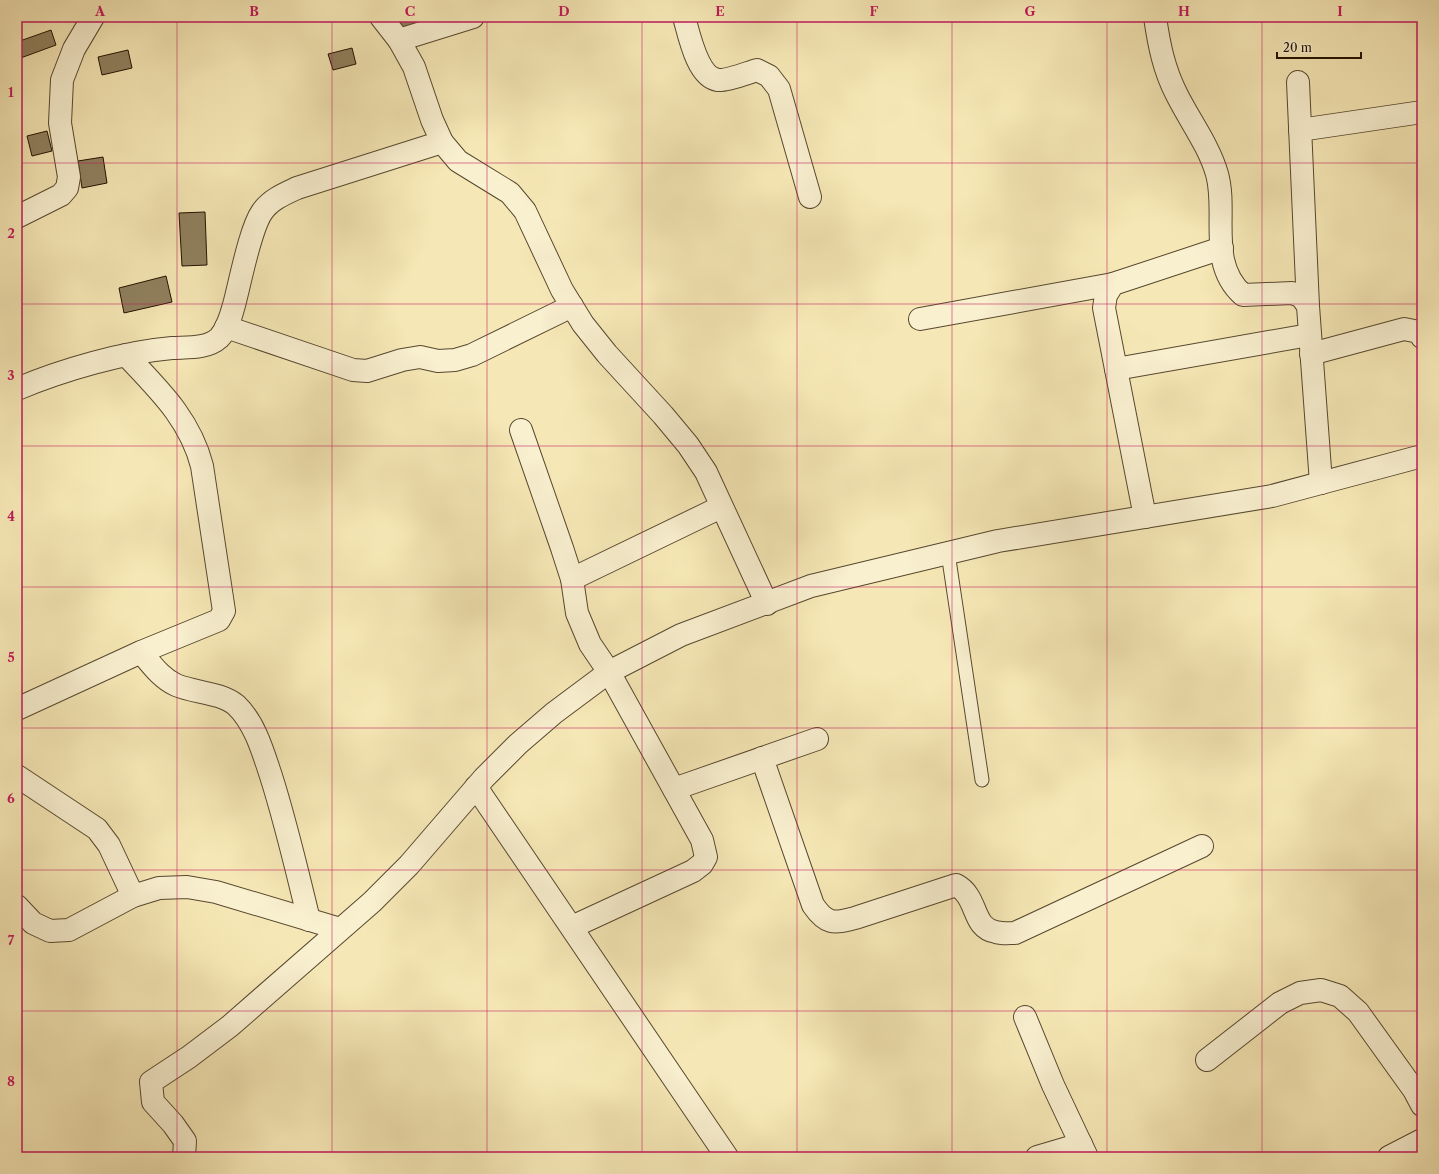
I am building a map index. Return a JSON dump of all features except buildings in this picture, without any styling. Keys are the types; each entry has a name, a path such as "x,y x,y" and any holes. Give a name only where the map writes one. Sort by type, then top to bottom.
{"street":[{"path":"17,217 61,195 67,188 69,177 60,123 62,80 74,49 93,17"},
{"path":"381,17 399,40 414,67 432,120 442,142 458,161 510,193 525,211 562,290 583,324 607,354 688,445 706,472 767,604"},
{"path":"399,40 474,17"},
{"path":"684,17 699,64 707,75 718,80 757,70 769,76 779,89 810,197"},
{"path":"1155,17 1161,56 1168,74 1212,158 1217,174 1220,191 1222,248 1225,270 1234,288 1242,295 1292,293 1301,296 1308,306"},
{"path":"1298,82 1310,345 1321,483"},
{"path":"1300,130 1422,112"},
{"path":"17,389 42,378 145,350 204,346 219,338 226,327 253,233 262,212 275,199 297,188 442,142"},
{"path":"920,319 1113,284 1222,248"},
{"path":"1113,284 1106,295 1104,308 1145,517"},
{"path":"226,327 353,370 367,371 402,360 420,357 438,362 455,360 472,355 572,306"},
{"path":"1116,369 1310,345 1404,328 1419,332 1422,338"},
{"path":"17,709 141,652 219,620 224,611 202,466 198,450 172,404 126,355"},
{"path":"521,430 572,579 577,613 590,644 609,672 702,840 706,857 702,864 693,871 572,927"},
{"path":"184,1157 186,1141 174,1124 153,1102 151,1082 189,1057 230,1026 372,902 409,865 476,787 518,744 554,713 609,672 681,635 767,604 811,586 949,561 998,541 1272,496 1422,456"},
{"path":"572,579 721,507"},
{"path":"141,652 160,674 176,685 224,698 235,704 244,714 254,731 264,756 284,817 309,920"},
{"path":"674,789 817,739"},
{"path":"762,758 812,905 822,918 830,921 841,922 956,885 965,890 978,919 985,928 996,932 1015,932 1202,846"},
{"path":"17,776 97,829 109,845 133,896"},
{"path":"476,787 727,1157"},
{"path":"17,906 33,923 50,930 69,930 133,896 159,888 187,887 216,892 340,929"},
{"path":"1207,1060 1280,1003 1300,993 1321,990 1340,996 1358,1012 1414,1090 1422,1105"},
{"path":"1025,1018 1084,1150 1037,1157"},
{"path":"1389,1157 1422,1140"}],"lane":[{"path":"949,561 982,780"}]}
